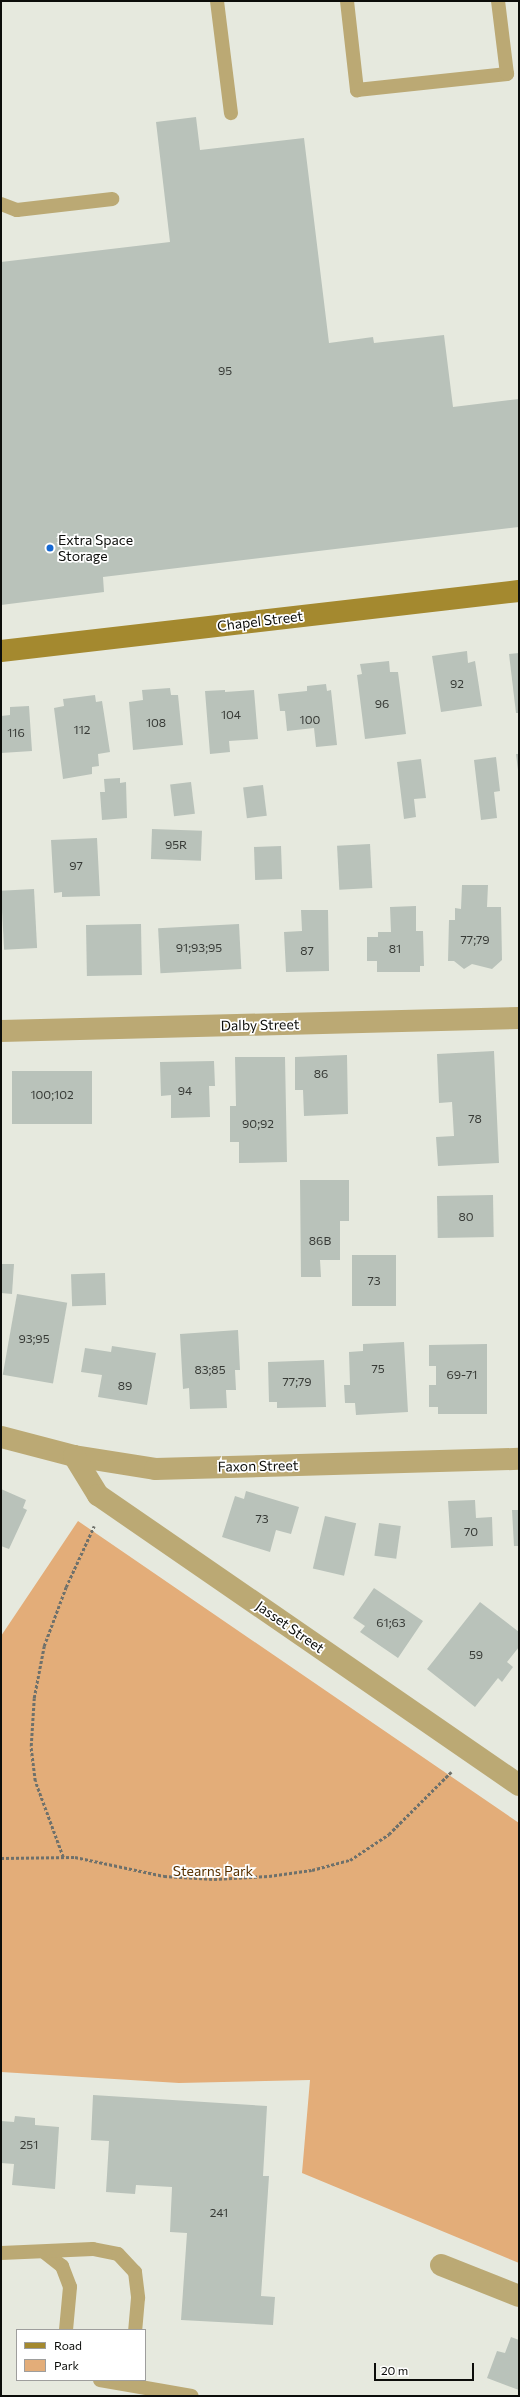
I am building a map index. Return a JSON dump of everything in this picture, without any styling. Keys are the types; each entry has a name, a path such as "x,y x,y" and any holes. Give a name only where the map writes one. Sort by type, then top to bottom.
{"street":[{"name":"Chapel Street","path":"1,651 519,591"},
{"name":"Dalby Street","path":"1,1031 519,1018"},
{"name":"Faxon Street","path":"1,1437 74,1456 155,1469 519,1460"},
{"name":"Jasset Street","path":"74,1456 98,1495 519,1785"},
{"path":"441,2265 519,2296"}],"lane":[{"path":"216,1 231,113"},
{"path":"347,1 357,90 507,74 498,1"},
{"path":"1,204 17,210 112,199"},
{"path":"1,2253 93,2249 118,2254 135,2272 138,2298 135,2329"},
{"path":"44,2252 62,2266 70,2287 66,2329"},
{"path":"115,2381 130,2382 192,2396"}],"path":[{"path":"63,1857 35,1781 31,1746 34,1698 44,1646 66,1587 94,1526"},
{"path":"1,1858 75,1857 164,1876 214,1879 269,1876 320,1868 350,1860 389,1834 470,1752"}],"green space":[{"name":"Stearns Park","path":"78,1521 519,1823 519,2263 302,2173 310,2080 179,2083 1,2072 1,1636"}],"building":[{"path":"196,117 200,150 304,138 329,343 373,337 374,343 444,335 453,407 519,399 519,527 103,577 104,592 1,605 1,262 170,242 156,122"},
{"path":"467,651 468,663 475,661 482,706 441,712 432,656"},
{"path":"519,653 519,713 516,713 509,654"},
{"path":"389,661 390,672 398,672 406,734 365,739 357,675 362,674 360,664"},
{"path":"326,684 327,691 331,690 337,745 316,747 314,728 287,731 285,711 280,711 278,694 307,691 307,686"},
{"path":"170,688 171,695 178,695 183,745 133,750 129,702 143,700 142,690"},
{"path":"225,690 225,692 254,690 258,739 229,741 230,752 210,754 205,691"},
{"path":"95,695 96,702 102,701 110,752 98,754 99,766 92,767 92,774 63,779 54,708 64,706 63,699"},
{"path":"29,706 32,751 1,753 1,716 10,715 10,707"},
{"path":"516,754 519,754 519,770 518,770"},
{"path":"496,757 500,791 494,792 497,818 481,820 474,760"},
{"path":"421,759 426,798 414,799 416,817 404,819 397,762"},
{"path":"120,778 120,783 126,782 127,818 102,820 100,792 105,792 104,779"},
{"path":"191,782 195,814 174,816 170,785"},
{"path":"263,785 267,816 247,818 243,787"},
{"path":"152,829 202,831 201,861 151,859"},
{"path":"97,838 100,896 62,897 62,892 54,893 51,840"},
{"path":"370,844 372,888 339,890 337,846"},
{"path":"281,846 282,879 255,880 254,847"},
{"path":"462,885 488,885 487,907 501,907 502,960 492,969 472,964 464,969 454,961 448,961 449,920 455,920 455,908 461,909"},
{"path":"34,889 37,948 4,950 1,891"},
{"path":"416,906 416,931 423,931 424,966 420,966 420,972 377,972 377,961 367,961 367,937 378,937 378,932 391,932 390,907"},
{"path":"301,910 328,910 329,971 286,972 284,932 302,931"},
{"path":"141,924 142,975 87,976 86,925"},
{"path":"239,924 241,969 160,973 158,928"},
{"path":"494,1051 499,1163 438,1166 436,1137 454,1136 452,1102 439,1103 437,1054"},
{"path":"347,1055 348,1114 304,1116 303,1090 295,1090 295,1057"},
{"path":"235,1057 285,1057 287,1162 239,1163 239,1142 230,1142 230,1106 236,1106"},
{"path":"214,1061 215,1086 209,1086 210,1117 171,1118 171,1095 161,1096 160,1062"},
{"path":"12,1071 92,1071 92,1124 12,1124"},
{"path":"300,1180 349,1180 349,1221 340,1221 340,1260 320,1260 321,1277 301,1277"},
{"path":"493,1195 494,1237 438,1238 437,1196"},
{"path":"352,1255 396,1255 396,1306 352,1306"},
{"path":"1,1264 14,1264 12,1294 1,1293"},
{"path":"105,1273 106,1305 72,1306 71,1274"},
{"path":"17,1294 67,1303 53,1384 3,1375"},
{"path":"238,1330 240,1370 235,1370 236,1390 226,1390 227,1408 190,1409 189,1388 183,1389 180,1334"},
{"path":"404,1342 408,1412 356,1415 355,1403 345,1403 344,1385 350,1385 349,1352 363,1351 363,1344"},
{"path":"487,1344 487,1414 438,1414 438,1407 429,1407 429,1385 436,1385 436,1366 429,1366 429,1345"},
{"path":"112,1346 156,1353 147,1405 98,1397 102,1375 81,1372 85,1348 111,1352"},
{"path":"324,1360 326,1407 277,1408 277,1402 269,1402 268,1362"},
{"path":"1,1489 26,1500 23,1508 27,1510 9,1549 1,1546"},
{"path":"246,1491 299,1507 291,1534 276,1530 270,1552 222,1537 235,1496 244,1499"},
{"path":"475,1500 476,1518 492,1517 493,1546 451,1548 448,1501"},
{"path":"512,1510 519,1510 519,1546 514,1546"},
{"path":"325,1516 356,1523 344,1576 313,1569"},
{"path":"379,1523 401,1526 396,1559 374,1556"},
{"path":"374,1588 423,1621 398,1658 360,1632 365,1626 353,1618"},
{"path":"480,1602 519,1632 519,1647 507,1662 513,1667 502,1682 498,1678 475,1707 427,1669"},
{"path":"93,2095 267,2106 263,2176 269,2176 261,2296 275,2297 273,2325 181,2320 187,2233 170,2232 172,2187 136,2185 135,2194 106,2192 109,2141 91,2140"},
{"path":"15,2116 35,2118 35,2125 59,2127 55,2189 12,2185 14,2164 1,2163 1,2121 14,2122"},
{"path":"511,2337 519,2340 519,2390 487,2378 497,2351 505,2353"}],"place":[{"name":"Extra Space Storage","path":"50,548"}]}
